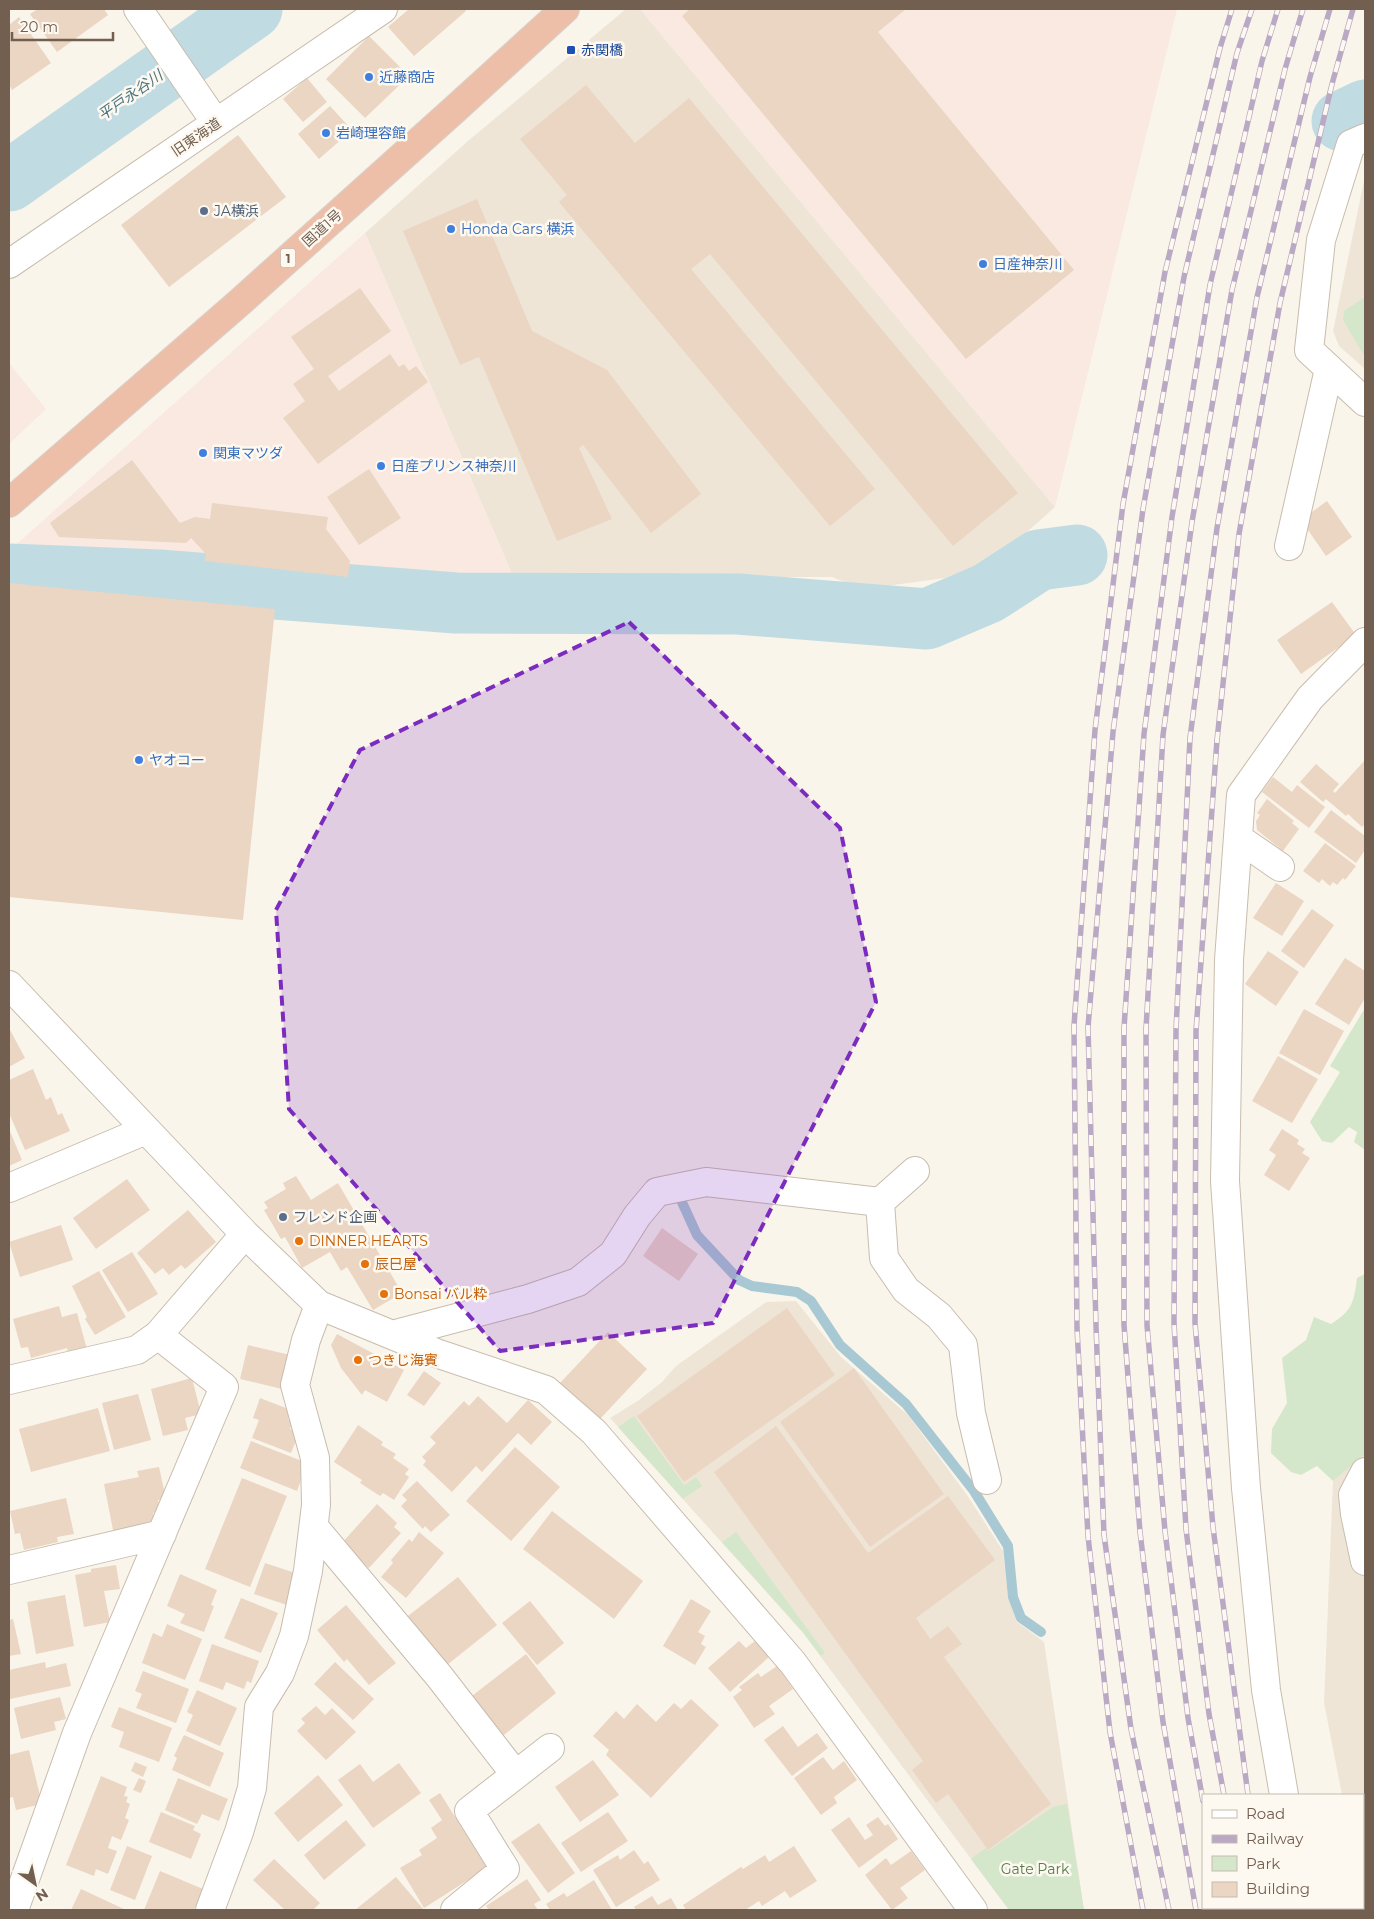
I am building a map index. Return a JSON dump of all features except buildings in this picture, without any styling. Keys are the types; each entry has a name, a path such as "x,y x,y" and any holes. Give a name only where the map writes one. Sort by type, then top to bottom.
{"highway":[{"name":"国道1号","path":"9,503 240,302 565,9"}],"street":[{"name":"旧東海道","path":"9,264 209,114 383,9"},
{"path":"144,17 209,114"},
{"path":"1365,138 1351,144 1321,240 1309,350 1365,402"},
{"path":"1289,546 1329,369"},
{"path":"1284,1794 1266,1690 1246,1488 1225,1181 1229,960 1242,795 1310,698 1365,642"},
{"path":"1238,838 1280,867"},
{"path":"9,984 245,1234 319,1305 436,1353 546,1390 594,1432 793,1663 973,1910"},
{"path":"9,1188 146,1130"},
{"path":"392,1335 528,1299 578,1282 614,1254 637,1216 657,1192 706,1182 880,1202 915,1171"},
{"path":"880,1202 884,1258 906,1290 939,1316 963,1345 971,1413 987,1480"},
{"path":"9,1380 137,1350 158,1335 245,1234"},
{"path":"210,1910 239,1832 252,1788 259,1707 280,1673 294,1636 308,1571 316,1505 315,1458 295,1385 306,1340 319,1305"},
{"path":"14,1910 77,1733 224,1387 158,1335"},
{"path":"1365,1472 1353,1495 1365,1561"},
{"path":"314,1526 439,1676 515,1774"},
{"path":"9,1570 162,1534"},
{"path":"455,1910 505,1869 469,1810 550,1748"}],"highlighted area":[{"path":"629,622 840,828 876,1002 713,1323 500,1351 289,1109 276,910 360,750"}],"shaded area":[{"path":"626,9 640,9 1055,507 1000,556 945,578 886,586 852,585 832,577 729,577 615,587 513,576 365,233 468,141"},
{"name":"日産神奈川","path":"640,9 1177,9 1055,507"},
{"path":"1365,176 1365,369 1339,346 1333,331"},
{"path":"365,233 513,576 371,581 9,559 9,551"},
{"path":"9,363 46,409 9,444"},
{"path":"796,1301 841,1357 908,1415 967,1495 1003,1551 1008,1597 1017,1622 1044,1642 1084,1910 1009,1910 803,1633 610,1418 639,1400 662,1382 676,1366 766,1302"},
{"path":"1365,1424 1365,1910 1364,1794 1342,1794 1324,1703 1333,1481 1351,1459"}],"green space":[{"path":"1365,297 1365,357 1343,320 1344,311"},
{"path":"1365,1008 1365,1150 1354,1142 1357,1132 1349,1127 1332,1143 1322,1141 1310,1122 1340,1072 1330,1066"},
{"path":"1365,1274 1365,1454 1333,1481 1317,1466 1301,1475 1291,1472 1271,1453 1272,1429 1287,1403 1282,1358 1306,1340 1314,1317 1331,1324 1344,1315 1353,1300 1357,1278"},
{"path":"634,1416 684,1485 696,1477 702,1486 683,1499 618,1427"},
{"path":"736,1532 825,1653 821,1656 803,1632 722,1542"},
{"name":"Gate Park","path":"1067,1804 1084,1910 1009,1910 971,1859 986,1848 988,1851 1053,1807"}],"waterway":[{"name":"平戸永谷川","path":"9,181 252,9"},
{"path":"1342,121 1365,110"},
{"path":"9,574 159,580 456,603 738,604 927,619 988,593 1039,560 1077,555"},
{"path":"681,1200 697,1235 739,1280 752,1286 797,1292 811,1301 840,1345 906,1404 974,1491 1008,1546 1013,1597 1021,1618 1041,1632"}],"railway":[{"path":"1143,1910 1110,1732 1088,1536 1077,1328 1074,1026 1095,730 1123,504 1165,272 1220,48 1232,9"},
{"path":"1169,1910 1131,1729 1104,1535 1088,1027 1113,732 1143,509 1184,277 1237,53 1252,9"},
{"path":"1196,1910 1163,1722 1140,1532 1124,1325 1124,1028 1144,734 1172,517 1210,285 1262,61 1278,9"},
{"path":"1202,1795 1188,1718 1165,1531 1147,1325 1146,1029 1163,735 1192,522 1232,290 1285,69 1303,9"},
{"path":"1224,1794 1209,1714 1186,1529 1174,1323 1176,1030 1190,738 1217,528 1257,297 1310,77 1330,9"},
{"path":"1248,1794 1213,1527 1195,1323 1196,1031 1217,740 1239,534 1280,303 1332,84 1353,9"}],"place":[{"name":"赤関橋","path":"571,50"},
{"name":"近藤商店","path":"369,77"},
{"name":"岩崎理容館","path":"326,133"},
{"name":"JA横浜","path":"204,211"},
{"name":"Honda Cars 横浜","path":"451,229"},
{"name":"日産神奈川","path":"983,264"},
{"name":"関東マツダ","path":"203,453"},
{"name":"日産プリンス神奈川","path":"381,466"},
{"name":"ヤオコー","path":"139,760"},
{"name":"フレンド企画","path":"283,1217"},
{"name":"DINNER HEARTS","path":"299,1241"},
{"name":"辰巳屋","path":"365,1264"},
{"name":"Bonsai バル粋","path":"384,1294"},
{"name":"つきじ海賓","path":"358,1360"}]}
